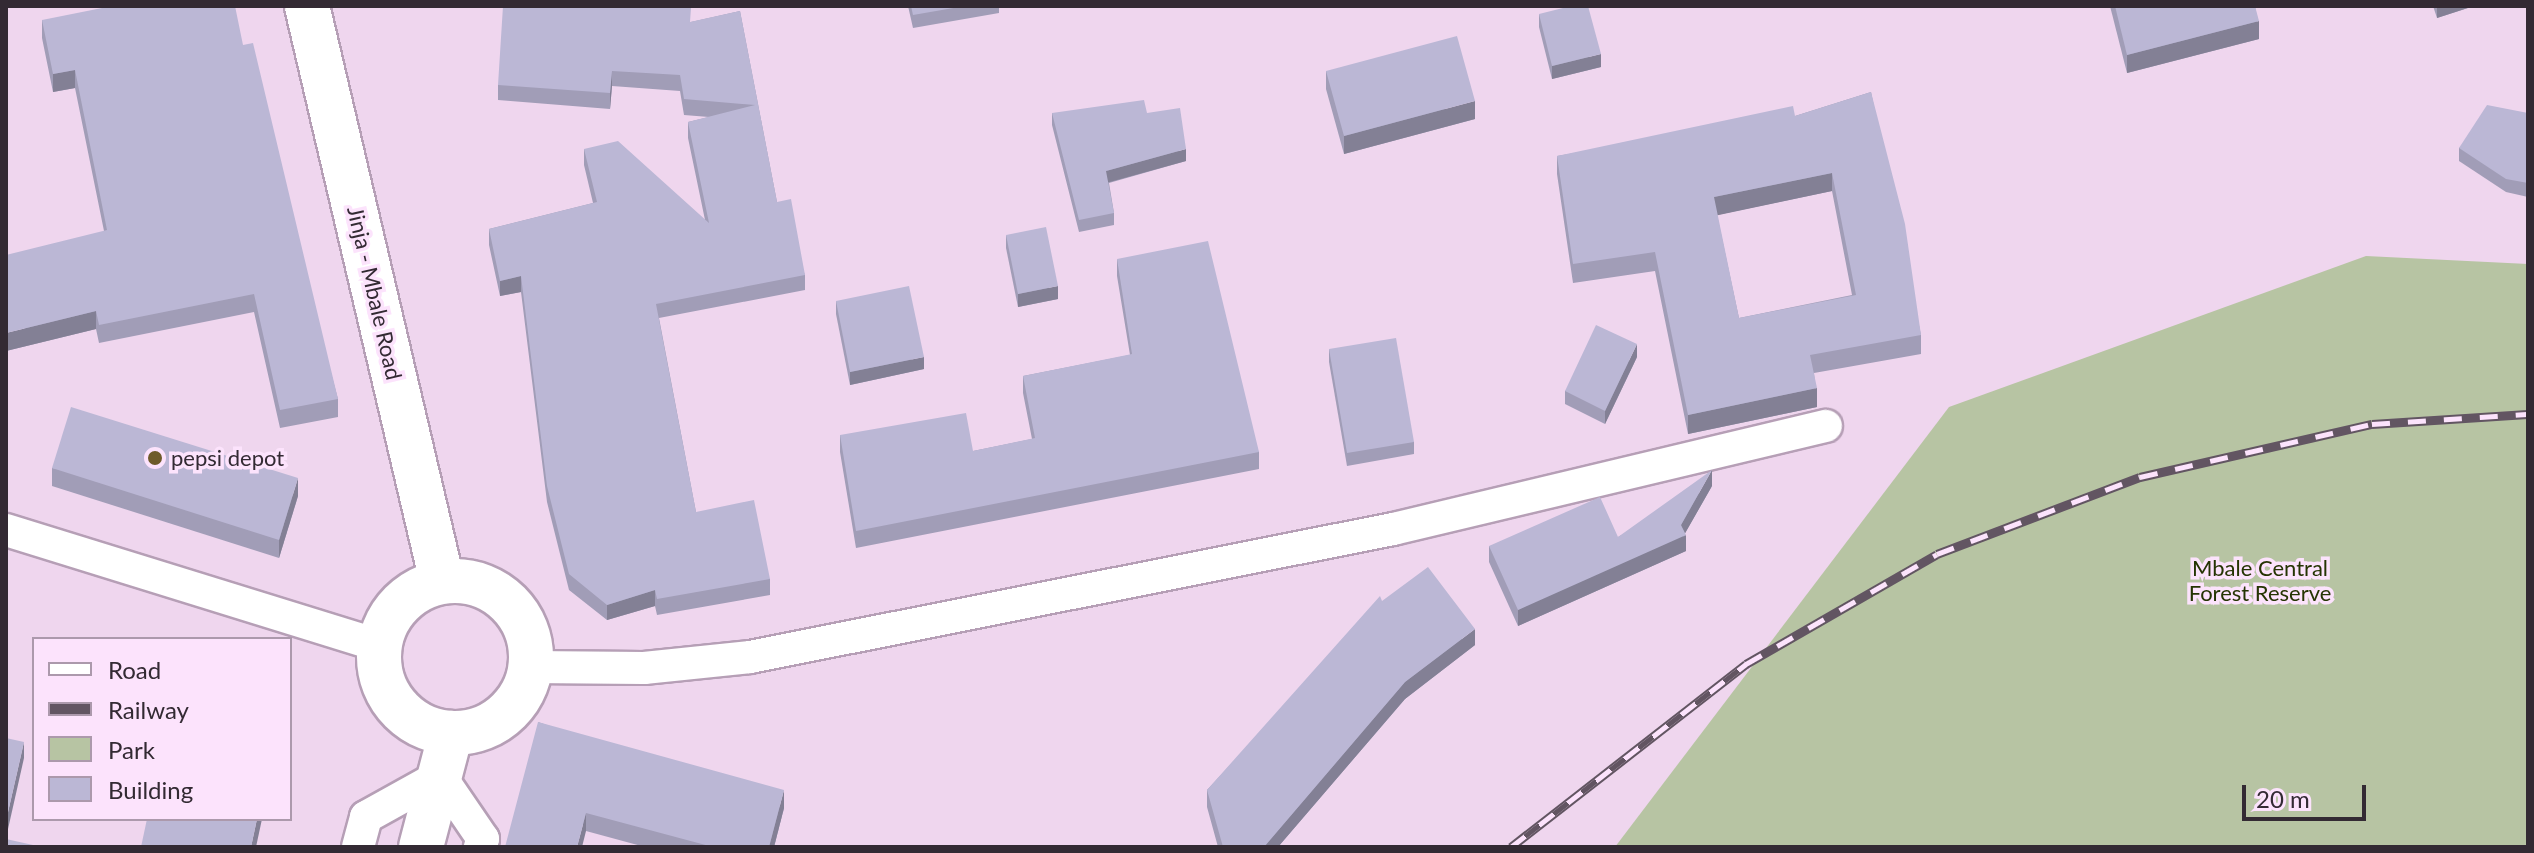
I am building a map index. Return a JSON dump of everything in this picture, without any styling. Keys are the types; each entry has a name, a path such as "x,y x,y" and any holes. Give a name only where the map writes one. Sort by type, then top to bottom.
{"main road":[{"name":"Jinja - Mbale Road","path":"307,6 442,581"},
{"path":"442,581 465,581 507,602 530,643 530,667 510,710 491,725 451,733 402,712 388,693 380,646 400,603 442,581"},
{"path":"421,847 451,733"}],"street":[{"path":"530,667 644,668 765,654 1393,529 1826,426"},
{"path":"6,530 380,646"},
{"path":"358,847 366,817 440,776 483,839 480,847"}],"green space":[{"name":"Mbale Central Forest Reserve","path":"2366,256 2528,264 2528,847 1615,847 1949,407"}],"building":[{"path":"112,6 235,6 243,45 253,43 338,399 280,410 254,294 99,325 96,311 6,333 6,255 107,230 75,70 53,74 42,20"},
{"path":"503,6 691,8 690,22 740,11 777,202 791,199 805,275 656,304 696,512 754,500 770,579 657,599 655,590 607,605 569,574 547,486 521,276 500,281 489,229 597,202 584,149 618,141 709,223 688,122 755,105 684,99 680,75 612,71 610,93 498,85"},
{"path":"911,6 965,6 913,15"},
{"path":"1571,6 1588,6 1601,54 1552,66 1539,14"},
{"path":"2115,6 2255,6 2259,21 2127,55"},
{"path":"1457,36 1475,101 1344,136 1326,71"},
{"path":"1871,92 1905,224 1921,335 1810,355 1817,388 1688,415 1655,252 1573,264 1557,156 1793,106 1795,116","holes":["1832,173 1856,295 1739,318 1714,197"]},
{"path":"1144,100 1147,113 1180,108 1186,149 1106,171 1114,213 1079,220 1052,113"},
{"path":"2487,105 2528,113 2528,183 2506,179 2459,148"},
{"path":"1046,227 1058,286 1018,294 1006,235"},
{"path":"1208,241 1259,452 856,531 840,435 966,413 973,451 1035,438 1023,376 1132,354 1117,259"},
{"path":"909,286 924,357 850,372 836,301"},
{"path":"1596,325 1637,344 1605,411 1565,391"},
{"path":"1396,338 1414,442 1347,453 1329,349"},
{"path":"71,407 298,478 279,540 52,468"},
{"path":"1712,470 1681,525 1686,535 1518,610 1489,546 1600,497 1618,537"},
{"path":"1428,567 1475,629 1405,682 1264,847 1223,847 1207,790 1380,596 1382,601"},
{"path":"538,722 784,790 769,847 713,847 586,813 577,847 505,847"},
{"path":"6,738 24,742 6,821"},
{"path":"147,821 257,821 251,847 141,847"},
{"path":"6,839 42,847 6,847"}],"railway":[{"path":"1511,847 1746,664 1937,554 2140,477 2372,424 2528,414"}],"place":[{"name":"pepsi depot","path":"155,458"}]}
